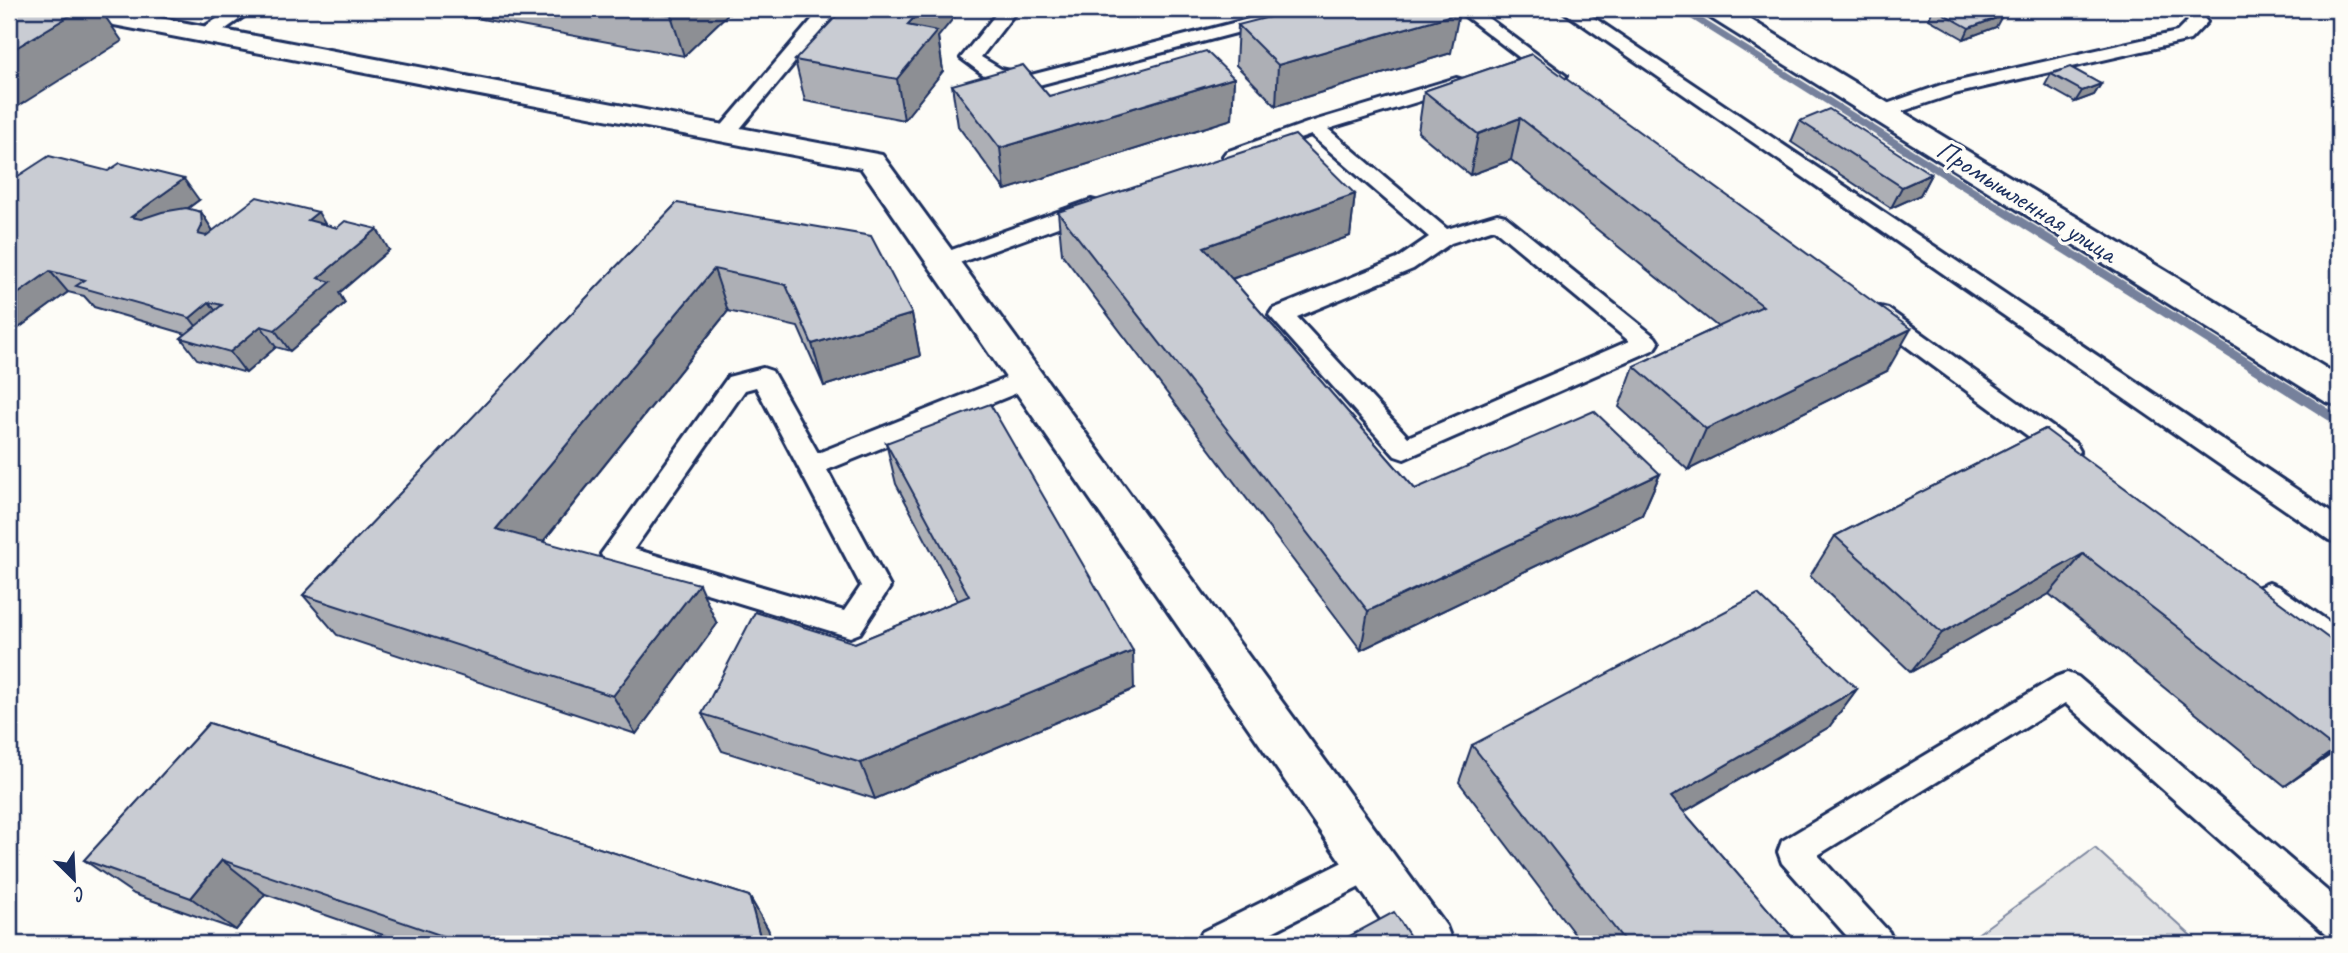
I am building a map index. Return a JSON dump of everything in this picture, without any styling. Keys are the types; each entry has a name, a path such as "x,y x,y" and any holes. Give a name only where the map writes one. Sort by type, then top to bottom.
{"street":[{"path":"72,9 871,161 940,262 1428,944"},
{"name":"Промышленная улица","path":"1715,9 2339,393"}],"lane":[{"path":"206,34 245,9"},
{"path":"726,133 830,9"},
{"path":"1009,9 970,58 995,74 1031,81 1268,19 1255,9"},
{"path":"1465,9 1579,93"},
{"path":"1569,9 2339,532"},
{"path":"1882,112 1948,89 2183,36 2198,22 2188,9"},
{"path":"1509,68 1535,60"},
{"path":"1211,164 1314,127 1470,80"},
{"path":"1314,127 1443,239"},
{"path":"940,262 1108,201"},
{"path":"1497,221 1647,343 1404,449 1281,315 1405,264 1443,239 1497,221"},
{"path":"1866,305 2089,467"},
{"path":"763,377 812,466 876,587 850,625 615,554 737,383 763,377"},
{"path":"812,466 1025,380"},
{"path":"2248,580 2339,645"},
{"path":"1877,944 1794,852 2067,686 2339,923"},
{"path":"1214,944 1371,864"}],"shaded area":[{"path":"2095,848 2200,944 1978,944 1972,938"}],"building":[{"path":"9,9 81,9 9,52"},
{"path":"634,9 679,9 671,15"},
{"path":"843,9 922,9 907,25 937,31 897,79 795,60"},
{"path":"1301,9 1453,9 1459,13 1278,65 1238,25"},
{"path":"1935,9 1988,9 2002,16 1969,28"},
{"path":"1206,51 1234,78 1000,148 952,85 1023,65 1049,96"},
{"path":"1532,54 1911,329 1706,429 1634,366 1763,306 1520,118 1478,134 1424,91"},
{"path":"2070,67 2101,84 2082,91 2051,74"},
{"path":"1829,109 1931,174 1902,187 1800,121"},
{"path":"1295,135 1355,194 1204,247 1415,489 1594,411 1660,474 1368,611 1058,212"},
{"path":"49,156 108,171 120,163 184,179 131,217 141,219 186,208 201,212 202,226 198,234 206,236 257,197 318,212 308,220 337,228 345,221 377,229 318,278 331,282 275,330 261,326 230,352 181,338 222,305 209,302 190,318 76,286 85,280 50,271 9,300 9,182"},
{"path":"677,203 871,236 912,314 812,344 786,285 714,269 496,529 699,584 613,696 303,595"},
{"path":"990,404 1133,651 861,763 702,714 755,612 855,643 969,596 886,443"},
{"path":"2045,429 2339,646 2339,746 2335,749 2083,554 1942,633 1835,536"},
{"path":"1758,594 1857,689 1671,797 1798,944 1627,944 1472,745"},
{"path":"209,723 749,896 762,944 466,944 222,860 191,898 84,860"},
{"path":"1394,912 1415,944 1335,944"}],"waterway":[{"path":"1680,9 2339,422"}]}
